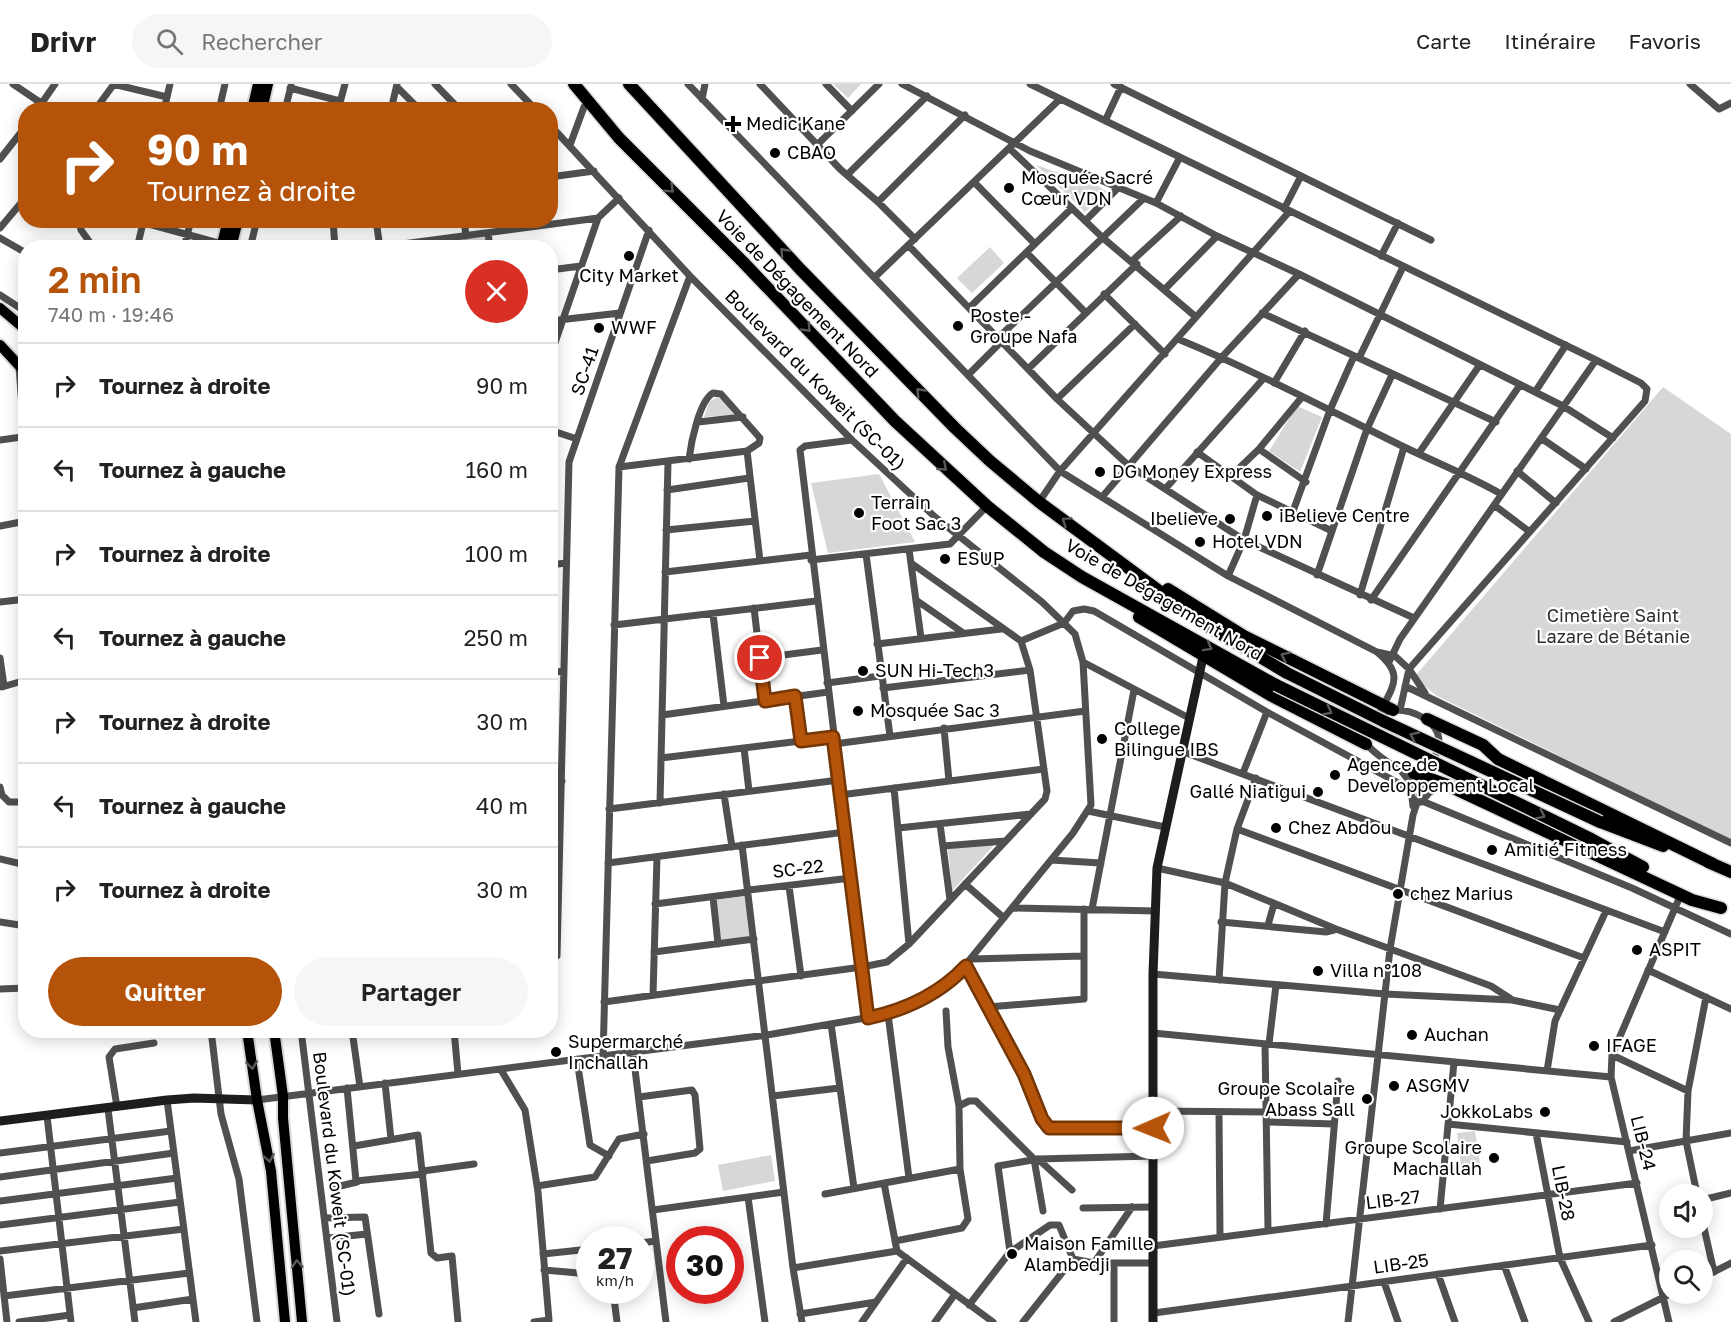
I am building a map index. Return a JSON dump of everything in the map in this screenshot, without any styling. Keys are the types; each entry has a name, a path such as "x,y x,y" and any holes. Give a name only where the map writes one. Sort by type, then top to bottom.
{"highway":[{"path":"564,84 631,156 652,172"},
{"name":"Voie de Dégagement Nord","path":"574,84 652,172 743,262 916,442 987,506 1044,552 1082,577 1276,685 1591,839 1726,911"},
{"name":"Voie de Dégagement Nord","path":"629,84 690,151 955,428 1039,502 1204,624 1287,673 1383,721 1600,822 1731,872"},
{"path":"638,84 672,122 690,151"},
{"path":"1131,569 1244,636 1389,710"},
{"path":"1082,577 1108,598 1203,657 1272,696 1366,744"},
{"path":"1426,719 1483,745 1498,759 1713,864"},
{"path":"1422,774 1681,894 1726,911"}],"main road":[{"path":"254,102 258,84"},
{"path":"264,102 268,84"},
{"path":"0,308 18,323"},
{"path":"0,345 18,365"},
{"path":"249,1038 257,1100 271,1172 285,1322"},
{"path":"275,1038 284,1096 283,1118 302,1322"}],"street":[{"path":"13,84 34,102"},
{"path":"42,102 55,84"},
{"path":"101,102 113,84 167,97"},
{"path":"166,102 170,84"},
{"path":"221,102 225,84"},
{"path":"287,102 291,86 340,101 345,84"},
{"path":"435,84 452,102"},
{"path":"511,84 528,102"},
{"path":"687,84 1060,471 1228,576 1377,652 1404,662 1425,693"},
{"path":"702,99 705,84"},
{"path":"760,84 817,146 915,239"},
{"path":"826,84 852,111"},
{"path":"817,146 879,84"},
{"path":"902,84 1064,166 1156,204 1217,236 1299,274 1563,406 1612,438"},
{"path":"1030,84 1566,345 1641,383 1647,389 1646,401 1409,669 1405,686 1389,710 1367,735 1366,744 1385,761 1399,768 1422,774"},
{"path":"1690,84 1719,109 1731,103"},
{"path":"393,102 397,85"},
{"path":"397,85 413,102"},
{"path":"1105,121 1118,86 1431,240"},
{"path":"847,175 927,96"},
{"path":"875,277 1060,99"},
{"path":"570,145 584,107"},
{"path":"878,202 965,115"},
{"name":"Boulevard du Koweit (SC-01)","path":"558,133 690,276 852,440 959,536 1042,602 1064,623 1077,637 1083,662"},
{"path":"0,159 18,136"},
{"path":"1009,148 1103,238 1135,262 1196,317"},
{"path":"1156,204 1180,157"},
{"path":"558,176 594,171"},
{"path":"1039,502 1060,471 1253,252 1286,210 1301,176"},
{"path":"974,182 1035,244"},
{"path":"1085,221 1118,188"},
{"path":"558,336 598,218 619,198"},
{"path":"969,374 1056,283 1143,199"},
{"path":"0,228 18,206"},
{"path":"969,308 1072,208"},
{"path":"1028,369 1182,216"},
{"path":"558,223 598,218"},
{"path":"1381,256 1398,223"},
{"path":"164,228 206,240"},
{"path":"186,240 189,228"},
{"path":"465,228 466,236"},
{"path":"432,240 525,228"},
{"name":"SC-41","path":"558,834 569,462 649,230"},
{"path":"488,233 489,240"},
{"path":"1165,290 1217,236"},
{"path":"0,238 18,248"},
{"path":"908,245 1057,399 1093,435 1128,465 1244,540 1414,618"},
{"path":"1027,253 1086,313"},
{"path":"558,269 581,266"},
{"path":"1292,514 1306,482 1330,410 1403,267"},
{"path":"1102,497 1222,357 1299,274"},
{"path":"603,1057 619,467 690,276"},
{"path":"1104,294 1165,354"},
{"path":"0,295 18,307"},
{"path":"558,320 620,313"},
{"path":"1262,313 1305,331 1392,375 1496,422"},
{"path":"1057,399 1135,324"},
{"path":"1275,383 1305,331"},
{"path":"1178,339 1222,357 1404,447 1461,471 1501,494"},
{"path":"1535,392 1566,345"},
{"path":"1389,710 1395,682 1395,673 1390,658 1414,618 1596,360"},
{"path":"1419,453 1479,366"},
{"path":"1317,575 1367,429 1392,375"},
{"path":"1166,488 1264,378"},
{"path":"1371,600 1521,385"},
{"path":"619,467 668,462 747,451 759,443 760,438 721,394 713,393 707,398 698,422 689,459"},
{"path":"1231,476 1259,449 1302,396"},
{"path":"698,422 743,417"},
{"path":"558,433 577,439"},
{"path":"0,440 18,438"},
{"path":"1541,438 1586,469"},
{"path":"852,440 805,446 800,450 816,601 868,1018"},
{"path":"1360,595 1404,447"},
{"path":"1259,449 1306,482"},
{"path":"747,451 760,561"},
{"path":"1197,452 1257,495 1292,514 1332,531"},
{"path":"660,802 668,462"},
{"path":"1517,471 1556,503"},
{"path":"667,490 749,478"},
{"path":"1228,576 1244,540 1257,495"},
{"path":"1494,505 1530,532"},
{"path":"665,572 950,544 987,506"},
{"path":"666,530 755,521"},
{"path":"0,525 18,522"},
{"path":"909,549 921,638"},
{"path":"866,554 880,676 890,736"},
{"path":"558,564 566,563"},
{"path":"604,1002 760,982 887,962 909,944 1047,796 1038,717 1030,670 1021,641 911,563"},
{"path":"0,602 18,600"},
{"path":"916,600 962,632"},
{"path":"614,626 816,601"},
{"path":"754,608 765,701"},
{"path":"1021,641 1064,623 1072,611 1084,609 1094,611 1199,674 1413,791"},
{"path":"713,614 724,706"},
{"path":"877,644 1001,629"},
{"path":"760,658 822,650"},
{"path":"1153,1318 1153,974 1157,868 1203,657"},
{"path":"0,658 2,687 18,682"},
{"path":"1083,662 1189,718"},
{"path":"0,1122 167,1100 218,1098 257,1100 767,1035 888,1014 937,990 966,966 1052,860 1088,811 1091,784 1083,662"},
{"path":"883,688 1030,670"},
{"path":"558,672 564,672"},
{"path":"826,683 880,676"},
{"path":"1405,686 1425,693 1482,724 1731,843"},
{"path":"988,1008 1084,999 1084,957 1088,909 1101,863 1134,690"},
{"path":"662,715 828,692"},
{"path":"795,696 801,741"},
{"path":"1348,1322 1390,949 1422,774 1439,744 1436,730 1426,719 1389,710"},
{"path":"661,758 801,741 890,736 1085,711"},
{"path":"1242,773 1267,712"},
{"path":"944,728 949,781"},
{"path":"744,748 748,791"},
{"path":"1181,751 1665,932"},
{"path":"840,795 1044,768"},
{"path":"1399,768 1413,791 1413,815"},
{"path":"1219,980 1225,883 1237,829 1256,778"},
{"path":"609,809 838,780"},
{"path":"1413,815 1430,792 1447,785"},
{"path":"0,787 2,795 9,802 18,802"},
{"path":"894,788 909,944"},
{"path":"724,794 732,847"},
{"path":"1422,801 1675,907 1731,934"},
{"path":"1088,811 1166,827"},
{"path":"898,828 1030,814"},
{"path":"940,824 950,900"},
{"path":"1237,829 1400,892 1584,958"},
{"path":"608,863 845,832"},
{"path":"943,846 1005,841"},
{"path":"742,845 801,1318 876,1302"},
{"path":"653,995 657,857"},
{"path":"0,859 18,863"},
{"path":"1052,860 1101,863"},
{"path":"1157,868 1225,883 1335,929 1491,986 1512,1000"},
{"name":"SC-22","path":"655,904 851,878"},
{"path":"965,884 1004,918"},
{"path":"789,886 801,976"},
{"path":"1681,894 1612,1055 1688,1091"},
{"path":"713,897 718,944"},
{"path":"1268,925 1274,904"},
{"path":"1012,908 1156,911"},
{"path":"1547,1071 1551,1036 1560,1010 1606,911"},
{"path":"0,922 18,925"},
{"path":"1221,922 1326,932 1335,929"},
{"path":"654,952 754,939"},
{"path":"972,959 1084,957"},
{"path":"966,966 1024,1074 1042,1119 1049,1128 1153,1128"},
{"path":"1648,970 1731,1009"},
{"path":"1153,974 1385,994 1512,1000 1560,1010"},
{"path":"1268,1231 1267,1044 1276,985"},
{"path":"0,989 18,988"},
{"path":"1695,1184 1686,1141 1688,1091 1706,997"},
{"path":"895,1241 962,1228 968,1219 960,1169 959,1106 948,1047 946,1011"},
{"path":"888,1014 909,1178"},
{"path":"831,1024 854,1188"},
{"path":"1153,1034 1611,1077"},
{"path":"212,1038 218,1098 239,1179 257,1322"},
{"name":"Boulevard du Koweit (SC-01)","path":"302,1038 337,1322"},
{"path":"353,1038 360,1087"},
{"path":"455,1038 458,1074"},
{"path":"135,1322 111,1138 109,1057 115,1049 154,1043"},
{"path":"633,1053 666,1322"},
{"name":"LIB-24","path":"1612,1055 1611,1077 1659,1275"},
{"path":"577,1060 590,1145 609,1156"},
{"path":"1440,1209 1454,1062"},
{"path":"501,1070 525,1110 537,1186 549,1321 534,1322"},
{"path":"1326,1224 1338,1081"},
{"path":"385,1083 392,1139"},
{"path":"347,1088 357,1182"},
{"path":"773,1096 839,1088"},
{"path":"639,1097 692,1090 695,1095 700,1149 695,1154 647,1161"},
{"path":"167,1100 196,1322"},
{"path":"959,1106 969,1101 976,1101 1072,1190"},
{"path":"1153,1111 1266,1112"},
{"path":"1219,1112 1220,1238"},
{"path":"19,1322 70,1318 47,1116"},
{"path":"1266,1122 1334,1124"},
{"path":"1448,1124 1627,1142"},
{"path":"0,1153 171,1131"},
{"name":"LIB-28","path":"1536,1133 1560,1258 1589,1322"},
{"path":"1629,1151 1731,1133"},
{"path":"537,1186 596,1177 622,1137 644,1134"},
{"path":"354,1146 418,1135 431,1253 437,1258 452,1256 458,1322"},
{"path":"0,1177 174,1154"},
{"path":"1010,1252 997,1168 1000,1164 1036,1159 1153,1156"},
{"path":"1036,1159 1043,1211"},
{"path":"339,1217 336,1187 474,1164"},
{"path":"825,1194 960,1169"},
{"path":"0,1201 177,1178"},
{"path":"884,1183 897,1251 993,1322"},
{"name":"LIB-27","path":"1153,1246 1637,1183"},
{"path":"653,1210 784,1192"},
{"path":"1713,1197 1731,1193"},
{"path":"748,1197 765,1322"},
{"path":"0,1225 180,1202"},
{"path":"1094,1263 1132,1207"},
{"path":"1083,1208 1153,1207"},
{"path":"325,1218 364,1216 380,1314"},
{"path":"969,1305 1010,1252 1050,1225 1059,1225 1073,1259"},
{"path":"0,1251 184,1229"},
{"path":"328,1238 367,1234"},
{"path":"1706,1238 1714,1272 1731,1263"},
{"name":"LIB-25","path":"1153,1318 1352,1286 1652,1245"},
{"path":"543,1254 576,1250"},
{"path":"793,1268 897,1251"},
{"path":"862,1322 907,1258"},
{"path":"0,1259 7,1322"},
{"path":"1073,1259 1094,1263 1153,1263"},
{"path":"1023,1322 1073,1259"},
{"path":"1114,1263 1114,1322"},
{"path":"1504,1265 1525,1322"},
{"path":"544,1270 576,1273"},
{"path":"4,1296 189,1273"},
{"path":"1438,1274 1455,1322"},
{"path":"1384,1282 1398,1322"},
{"path":"935,1322 956,1294"},
{"path":"133,1308 193,1299"},
{"path":"1614,1322 1659,1300"},
{"path":"615,1304 617,1322"},
{"name":"LIB-24","path":"1665,1304 1669,1322"}],"green space":[{"path":"833,84 861,84 848,98"},
{"path":"1036,165 1100,187 1107,192 1085,212"},
{"path":"485,229 487,240 460,240 459,233"},
{"path":"990,247 1004,263 972,293 957,278"},
{"name":"Cimetière Saint Lazare de Bétanie","path":"1663,387 1731,434 1731,840 1437,696 1421,683 1416,675"},
{"path":"717,397 723,400 734,415 704,417 709,402"},
{"path":"1297,406 1322,417 1300,472 1269,451"},
{"name":"Terrain Foot Sac 3","path":"879,474 915,542 828,553 811,483"},
{"path":"996,843 952,891 948,849"},
{"path":"747,896 751,936 717,941 713,900"},
{"path":"1475,1131 1480,1163 1461,1166 1457,1133"},
{"path":"771,1155 775,1181 723,1191 718,1165"}],"place":[{"name":"Medic'Kane","path":"733,124"},
{"name":"CBAO","path":"775,153"},
{"name":"Mosquée Sacré Cœur VDN","path":"1009,188"},
{"name":"City Market","path":"629,256"},
{"name":"Poste - Groupe Nafa","path":"958,326"},
{"name":"WWF","path":"599,328"},
{"name":"DG Money Express","path":"1100,472"},
{"name":"Terrain Foot Sac 3","path":"859,513"},
{"name":"iBelieve Centre","path":"1267,516"},
{"name":"Ibelieve","path":"1230,519"},
{"name":"Hotel VDN","path":"1200,542"},
{"name":"ESUP","path":"945,559"},
{"name":"SUN Hi-Tech3","path":"863,671"},
{"name":"Mosquée Sac 3","path":"858,711"},
{"name":"College Bilingue IBS","path":"1102,739"},
{"name":"Agence de Developpement Local","path":"1335,775"},
{"name":"Gallé Niatigui","path":"1318,792"},
{"name":"Chez Abdou","path":"1276,828"},
{"name":"Amitié Fitness","path":"1492,850"},
{"name":"chez Marius","path":"1398,894"},
{"name":"ASPIT","path":"1637,950"},
{"name":"Villa n°108","path":"1318,971"},
{"name":"Auchan","path":"1412,1035"},
{"name":"IFAGE","path":"1594,1046"},
{"name":"Supermarché Inchallah","path":"556,1052"},
{"name":"ASGMV","path":"1394,1086"},
{"name":"Groupe Scolaire Abass Sall","path":"1367,1099"},
{"name":"JokkoLabs","path":"1545,1112"},
{"name":"Groupe Scolaire Machallah","path":"1494,1158"},
{"name":"Maison Famille Alambedji","path":"1012,1254"}],"route":[{"path":"760,658 765,701 795,696 801,741 833,737 868,1018 888,1014 930,995 966,966 1024,1074 1042,1119 1049,1128 1153,1128"}]}
